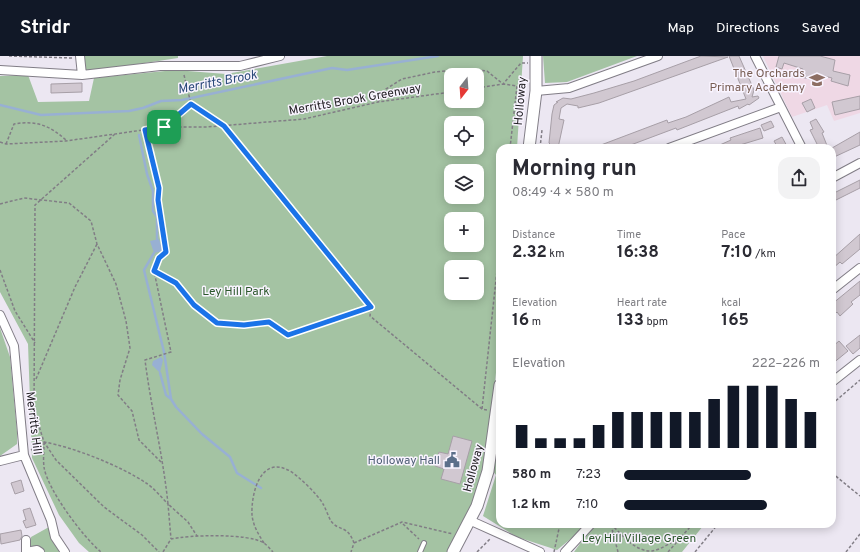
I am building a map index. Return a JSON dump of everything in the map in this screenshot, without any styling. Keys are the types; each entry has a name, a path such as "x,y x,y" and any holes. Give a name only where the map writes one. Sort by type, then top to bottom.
{"street":[{"path":"0,70 82,75 182,65 240,66 280,56"},
{"path":"536,91 569,88 658,56"},
{"path":"755,56 800,144"},
{"path":"80,57 82,75"},
{"name":"Holloway","path":"529,144 536,91 536,59"},
{"path":"680,144 781,107"},
{"path":"836,176 860,163"},
{"path":"836,287 860,268"},
{"name":"Merritts Hill","path":"0,315 14,346 24,455 51,520 55,537 65,552"},
{"path":"836,379 860,360"},
{"name":"Holloway","path":"453,552 476,506 488,471 496,423"},
{"path":"0,461 24,455"},
{"path":"469,520 540,552"},
{"path":"565,552 587,528"},
{"path":"26,540 26,552 37,550 40,552"}],"lane":[{"path":"420,552 424,543"}],"path":[{"path":"9,56 80,57"},
{"path":"503,84 521,63 536,59"},
{"path":"182,65 191,104 224,126 371,307 370,316 482,409 496,411"},
{"path":"378,102 386,89 392,84 402,79 435,72 465,69 487,71 503,84"},
{"path":"484,87 503,84 517,86 510,144"},
{"name":"Merritts Brook Greenway","path":"0,142 6,144 66,141 164,127 224,126 304,119 378,102 444,93"},
{"path":"164,127 191,104"},
{"path":"6,144 11,128 14,124 21,123 50,127 66,141"},
{"path":"145,130 159,188 158,200 166,252 159,258 154,271 171,352 145,360 151,404 163,464 168,504 171,539 163,552"},
{"path":"115,134 35,205 34,410 44,442 56,460 104,507 142,535 159,552"},
{"path":"0,204 24,198 69,203 91,221 97,244 116,284 126,321 130,348 120,380 118,395 132,411 139,440 163,464"},
{"path":"35,382 75,287 97,244"},
{"path":"0,270 15,311 34,343"},
{"path":"154,271 176,283 194,305 217,323 244,325 269,322 288,335 371,307"},
{"path":"482,409 496,280"},
{"path":"836,401 860,380"},
{"path":"44,442 44,468 58,499 89,542 101,552"},
{"path":"24,455 44,442 62,445 106,462 146,483 188,522 197,536"},
{"path":"273,552 264,543 256,529 252,516 253,496 258,479 271,468 277,467 288,470 303,483 323,503 331,522 347,530 354,543 351,552"},
{"path":"836,476 860,496"},
{"path":"354,543 402,522 461,535"},
{"path":"402,522 424,543"},
{"path":"554,552 559,528"},
{"path":"612,528 618,552"},
{"path":"615,528 635,548 646,552 653,551 678,539"},
{"path":"668,552 689,528"},
{"path":"695,552 715,528"},
{"path":"478,552 496,531"},
{"path":"846,552 860,534"},
{"path":"171,539 197,536 240,537 264,543"}],"shaded area":[{"name":"The Orchards Primary Academy","path":"763,56 860,56 860,113 834,121 827,105 792,117"}],"green space":[{"path":"83,56 178,56 178,58 85,72"},
{"name":"Ley Hill Park","path":"327,56 523,56 517,144 496,144 496,372 484,471 471,508 447,552 89,552 79,543 59,515 32,458 28,344 0,292 0,76 28,75 38,102 89,101 94,78 175,70 226,74"},
{"path":"543,56 637,56 567,82 545,83"},
{"path":"0,328 10,357 17,444 0,456"},
{"path":"496,451 496,475 489,467"},
{"path":"496,475 496,524 483,516"},
{"path":"49,527 59,552 44,552 31,547 31,537"},
{"path":"502,528 584,528 557,550 517,537"},
{"name":"Ley Hill Village Green","path":"591,528 701,528 682,552 574,552"}],"water":[{"path":"159,239 163,251 154,253 150,241"},
{"path":"161,357 163,360 160,373 152,365 153,361"}],"building":[{"path":"701,56 728,57 599,103 578,108 578,106 567,104 561,108 559,119 564,120 559,144 549,143 552,114 554,105 558,102 556,102 563,98 571,99 634,81"},
{"path":"729,56 739,56 754,90 752,97 758,96 759,98 749,105 748,104 739,109 738,106 677,130 676,128 633,144 604,144 667,120 668,123 686,117 729,97 731,102 746,99"},
{"path":"779,56 820,56 835,60 833,71 850,75 848,86 831,81 832,78 816,74 814,80 801,77 803,69 784,63 782,69 776,67"},
{"path":"82,83 82,92 51,93 51,84"},
{"path":"860,96 860,109 835,115 832,102"},
{"path":"811,99 815,108 807,112 802,103"},
{"path":"816,119 824,132 822,133 826,144 817,144 810,130 813,129 810,122"},
{"path":"771,121 774,127 764,131 761,125"},
{"path":"760,128 763,138 743,144 722,144 731,140 730,138"},
{"path":"860,132 860,145 836,156 836,146"},
{"path":"782,137 786,144 776,144 774,141"},
{"path":"860,180 860,188 836,200 836,192"},
{"path":"860,234 860,249 842,264 840,262 836,266 836,255"},
{"path":"860,281 860,295 851,302 853,304 840,316 837,312 836,313 836,301"},
{"path":"860,335 860,348 853,354 846,346"},
{"path":"839,341 848,351 836,361 836,344"},
{"name":"Holloway Hall","path":"453,436 472,441 460,484 441,479 444,469 435,466 439,452 448,454"},
{"path":"21,480 24,491 15,494 11,483"},
{"path":"30,508 36,525 26,528 23,521 26,520 23,510"},
{"path":"21,530 22,536 20,540 1,544 0,534"}],"waterway":[{"name":"Merritts Brook","path":"0,105 41,115 129,111 143,108 161,101 182,100 332,68 347,70 438,56"},
{"path":"139,135 147,174 153,191 153,211 157,217 157,239"},
{"path":"154,253 144,270 164,352 171,399 176,407 202,434 230,457 237,473 261,488"},
{"path":"160,373 166,395 171,399"}],"place":[{"name":"The Orchards Primary Academy","path":"817,80"},
{"name":"Holloway Hall","path":"452,460"}],"route":[{"path":"191,104 224,126 371,307 288,335 269,322 244,325 217,323 194,305 176,283 154,271 159,258 166,252 158,200 159,188 145,130 164,127 191,104"}]}
